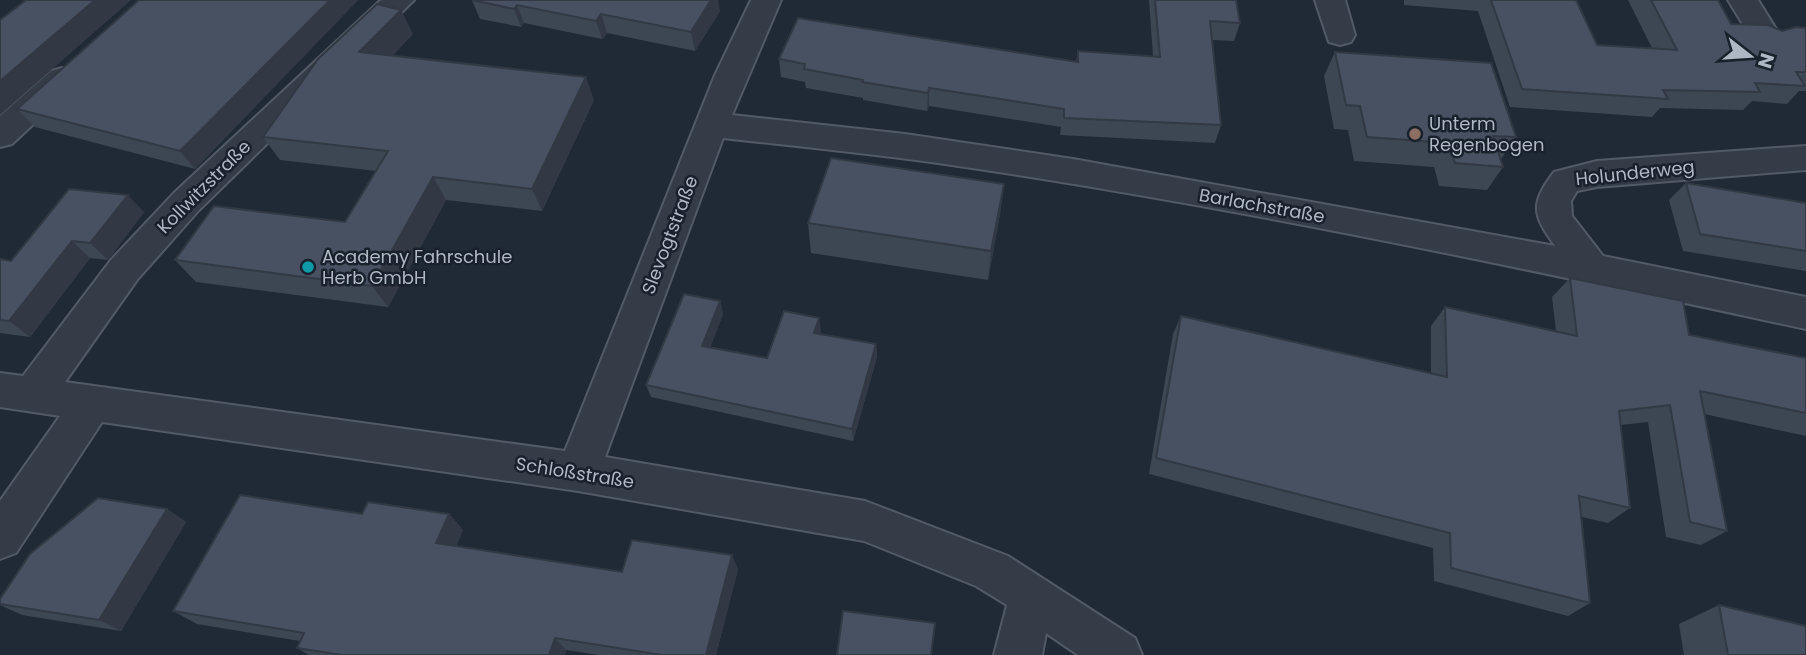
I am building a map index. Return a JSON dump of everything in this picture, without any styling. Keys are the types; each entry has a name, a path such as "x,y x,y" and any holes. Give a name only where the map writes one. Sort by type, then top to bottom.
{"street":[{"name":"Kollwitzstraße","path":"16,392 186,202 399,0"},
{"name":"Slevogtstraße","path":"578,472 731,75 766,0"},
{"path":"1330,0 1340,36"},
{"path":"1743,0 1766,37"},
{"path":"0,135 80,63"},
{"name":"Barlachstraße","path":"713,125 967,155 1246,202 1591,267 1806,313"},
{"name":"Holunderweg","path":"1591,267 1555,219 1553,199 1566,181 1597,174 1806,158"},
{"name":"Schloßstraße","path":"16,392 578,472 865,521 992,571 1032,595 1118,655"},
{"path":"0,538 93,401"},
{"path":"1018,655 1032,595"}],"building":[{"path":"26,0 95,0 0,81 0,20"},
{"path":"139,0 330,0 180,151 17,109"},
{"path":"472,0 711,0 691,32 601,14 596,21 517,5 514,9"},
{"path":"1155,0 1236,0 1240,23 1210,21 1221,125 1064,118 1064,109 929,88 928,93 862,82 863,80 804,69 805,64 779,59 798,18 1078,62 1078,51 1160,57"},
{"path":"1491,0 1576,0 1597,45 1677,50 1651,0 1718,0 1731,24 1768,25 1782,31 1796,27 1806,28 1806,72 1796,72 1805,86 1755,83 1760,92 1663,90 1668,99 1522,89"},
{"path":"377,4 401,10 359,52 586,77 532,189 433,177 372,286 175,260 214,206 345,222 388,151 263,137 318,59"},
{"path":"1335,52 1491,63 1516,137 1493,136 1503,167 1455,163 1449,143 1367,137 1360,106 1346,105"},
{"path":"831,158 1004,184 991,251 808,223"},
{"path":"1686,183 1806,203 1806,251 1700,234"},
{"path":"69,189 128,195 90,243 72,241 9,321 0,320 0,259 11,261"},
{"path":"1570,278 1683,301 1689,335 1806,358 1806,413 1700,391 1727,531 1690,522 1670,405 1619,411 1630,508 1579,496 1590,603 1451,568 1450,533 1156,458 1181,316 1447,377 1445,307 1577,336"},
{"path":"684,294 720,301 702,346 767,358 784,311 819,318 814,333 876,344 852,429 646,385"},
{"path":"240,495 362,514 368,502 449,514 436,543 622,572 632,540 732,555 706,655 662,655 555,638 549,655 342,655 297,648 304,633 173,611"},
{"path":"98,498 167,509 99,620 0,604 0,599 30,554"},
{"path":"1719,605 1806,626 1806,655 1728,655"},
{"path":"843,611 935,623 931,655 837,655"}],"place":[{"name":"Unterm Regenbogen","path":"1415,134"},
{"name":"Academy Fahrschule Herb GmbH","path":"308,267"}]}
